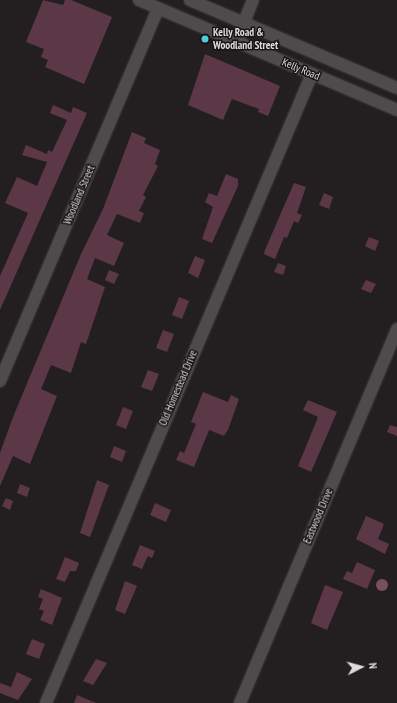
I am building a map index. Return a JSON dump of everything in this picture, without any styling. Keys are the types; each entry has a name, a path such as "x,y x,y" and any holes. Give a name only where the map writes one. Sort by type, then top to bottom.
{"street":[{"name":"Kelly Road","path":"139,0 397,110"},
{"name":"Kelly Road","path":"190,0 397,88"},
{"path":"236,42 252,0"},
{"name":"Woodland Street","path":"0,381 158,8"},
{"name":"Old Homestead Drive","path":"46,703 312,74"},
{"name":"Eastwood Drive","path":"240,703 397,329"}],"shaded area":[{"path":"380,579 384,579 388,585 384,591 380,591 376,587 376,583"}],"building":[{"path":"43,0 63,5 65,0 71,0 112,17 84,84 45,67 48,60 41,57 44,49 26,42"},
{"path":"205,54 280,86 268,116 258,112 259,109 232,99 223,120 188,105"},
{"path":"53,105 71,113 73,107 87,113 0,310 0,276 28,213 5,203 17,177 37,186 47,162 22,155 26,145 47,154 48,150 52,152 67,120 50,113"},
{"path":"132,132 146,138 144,143 160,150 155,164 158,166 143,195 146,197 139,211 144,213 140,223 117,214 107,235 124,243 114,266 95,258 87,279 105,287 86,344 81,342 71,373 51,365 41,389 57,396 30,464 13,456 0,486 0,453 13,417 81,254 103,209"},
{"path":"226,174 238,179 238,186 212,243 202,239 213,207 205,202 209,193 217,196"},
{"path":"294,183 306,187 297,213 302,215 298,223 294,221 287,238 284,237 275,259 264,254 265,250"},
{"path":"324,193 333,197 329,209 319,205"},
{"path":"369,237 379,241 375,251 365,246"},
{"path":"195,256 205,260 198,278 188,273"},
{"path":"278,263 286,266 283,275 274,272"},
{"path":"109,270 119,274 114,284 105,280"},
{"path":"366,280 376,284 371,293 361,289"},
{"path":"179,297 189,301 182,319 172,315"},
{"path":"163,330 174,334 167,352 156,348"},
{"path":"148,370 159,374 152,391 141,387"},
{"path":"203,392 228,402 231,395 239,399 228,430 224,436 209,430 194,467 176,460 180,451 184,453 196,424 191,422"},
{"path":"308,400 337,412 311,472 298,466 318,417 303,410"},
{"path":"123,407 133,411 126,429 116,425"},
{"path":"390,425 397,427 397,436 387,432"},
{"path":"114,446 126,451 122,462 110,457"},
{"path":"97,480 109,485 90,537 80,533"},
{"path":"20,484 30,488 27,497 17,493"},
{"path":"6,498 13,501 10,510 2,506"},
{"path":"155,503 171,510 166,522 150,515"},
{"path":"366,516 384,524 378,539 389,544 385,554 356,539"},
{"path":"140,545 155,551 152,558 148,556 142,569 132,565"},
{"path":"65,557 79,563 76,571 70,571 65,582 56,579"},
{"path":"357,562 375,570 367,589 343,579 347,571 352,573"},
{"path":"125,581 137,586 125,614 115,610"},
{"path":"325,585 343,592 327,630 311,623"},
{"path":"41,589 62,598 52,625 40,620 44,611 39,609 43,599 38,597"},
{"path":"32,639 45,644 39,659 26,654"},
{"path":"96,659 107,663 93,685 83,681"},
{"path":"17,672 32,679 18,700 0,693 0,683 11,687"},
{"path":"77,695 96,703 74,703"}],"place":[{"name":"Kelly Road & Woodland Street","path":"205,39"}]}
